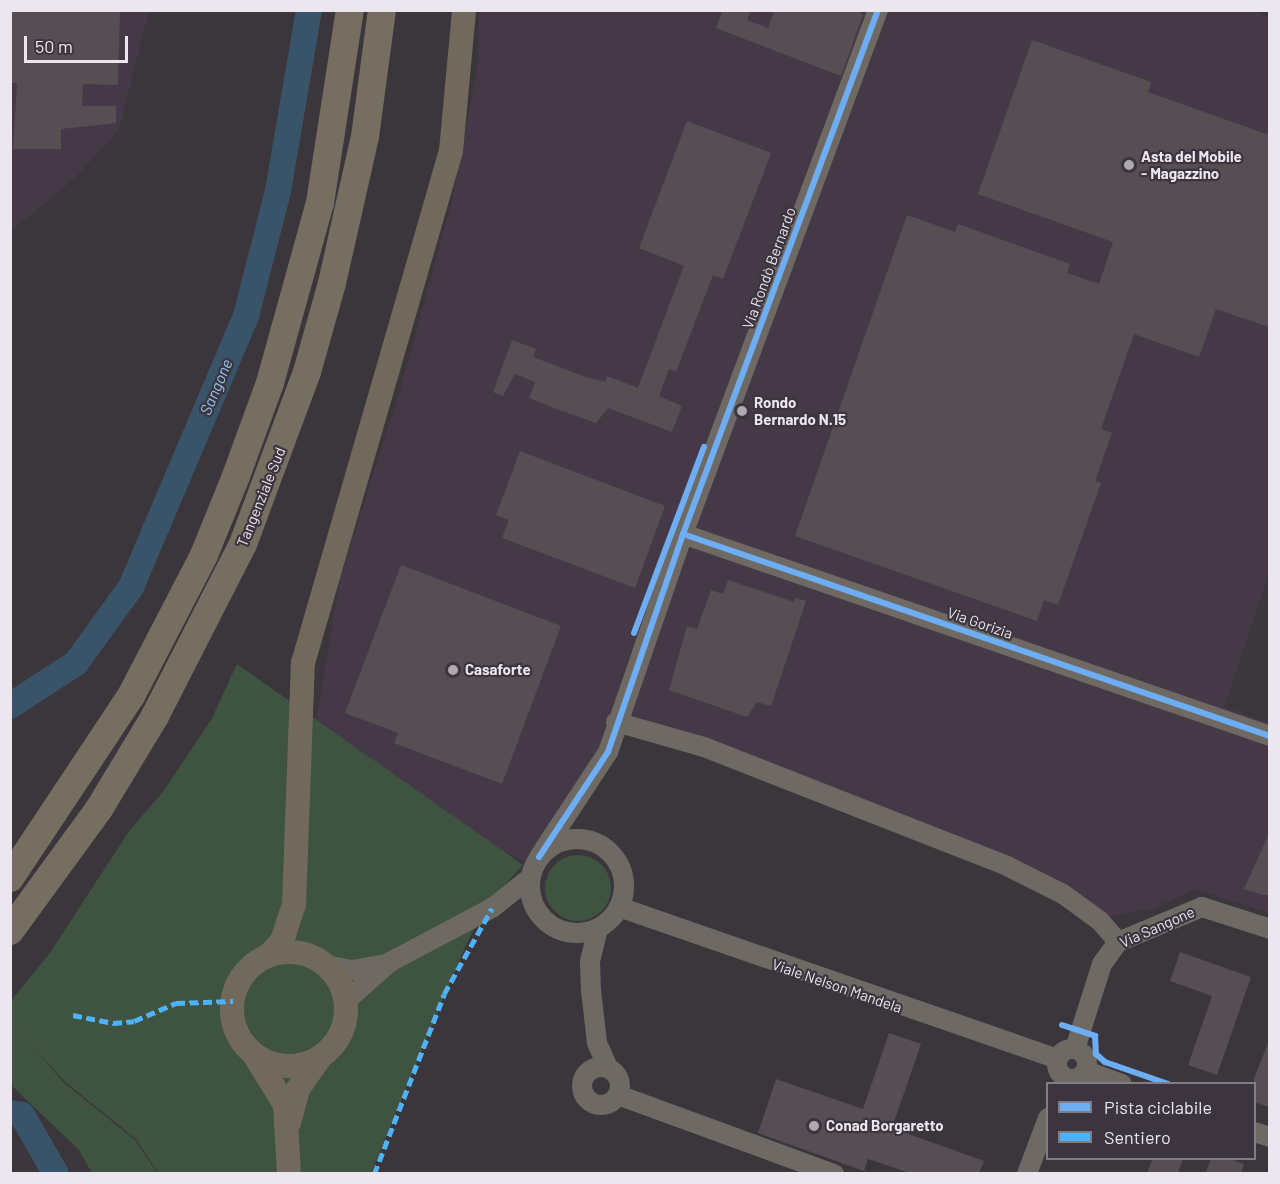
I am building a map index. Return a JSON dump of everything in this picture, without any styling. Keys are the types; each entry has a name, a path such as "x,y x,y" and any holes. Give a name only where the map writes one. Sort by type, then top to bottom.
{"highway":[{"name":"Tangenziale Sud","path":"10,878 131,696 204,555 236,476 270,383 320,202 350,10"},
{"name":"Tangenziale Sud","path":"10,931 99,809 150,725 243,544 308,372 332,283 365,137 382,10"}],"main road":[{"path":"288,1173 288,1125 278,1086 236,1031 233,1001 244,974 268,956 282,941 294,905 303,663 452,151 464,10"},
{"path":"288,1125 298,1089 319,1059 341,1034 346,1001 322,962 294,905"},
{"path":"268,956 288,952 322,962"},
{"path":"254,1054 279,1066 319,1059"}],"street":[{"name":"Via Rondò Bernardo","path":"539,857 608,752 616,722 682,534 878,10"},
{"name":"Via Gorizia","path":"682,534 1269,736"},
{"path":"616,722 704,747 1007,866 1063,894 1100,921 1118,942"},
{"path":"598,929 570,933 544,921 530,895 530,878 539,857 567,840 597,843 614,858 623,878 619,907 598,929 590,962 597,1043 608,1068 617,1076 618,1095"},
{"path":"346,1001 390,962 492,908 530,878"},
{"name":"Viale Nelson Mandela","path":"619,907 1060,1073"},
{"name":"Via Sangone","path":"1075,1048 1102,964 1118,942 1202,907 1269,929"},
{"path":"322,962 352,970 390,962"},
{"path":"1075,1048 1086,1057 1086,1071 1073,1079 1060,1073 1075,1048"},
{"path":"608,1068 590,1070 582,1080 582,1093 603,1106 618,1095"},
{"path":"1086,1071 1119,1082"},
{"path":"618,1095 834,1173"},
{"path":"1027,1173 1046,1121"}],"shaded area":[{"path":"1251,10 1269,18 1269,572 1224,707 1269,723 1269,913 1196,889 1152,909 1104,917 705,743 607,718 599,751 526,862 500,850 316,721 340,579 401,387 453,197 478,63 479,11"},
{"path":"11,11 149,11 119,130 74,179 11,231"}],"green space":[{"path":"237,664 523,865 487,904 465,947 371,1173 158,1173 136,1139 64,1081 12,1023 10,1002 50,953 129,831 162,793 211,720"},
{"path":"571,855 585,855 597,860 606,869 611,888 609,901 602,912 585,921 571,921 559,916 550,907 545,895 545,881 550,869 559,860"},
{"path":"10,1019 63,1082 135,1140 157,1173 92,1173 79,1150 11,1085"}],"building":[{"path":"10,10 120,10 118,85 83,84 82,106 116,106 116,123 61,129 61,149 13,149 17,83 10,83"},
{"path":"723,10 751,10 747,20 768,28 775,10 859,10 863,15 841,76 716,28"},
{"path":"1032,40 1151,82 1148,92 1269,135 1269,327 1216,309 1199,357 1134,334 1101,429 1112,433 1095,481 1101,483 1058,605 1044,600 1037,621 795,536 907,215 955,232 958,224 1070,264 1067,273 1099,284 1113,242 978,194"},
{"path":"687,121 771,153 723,279 713,275 676,372 669,369 659,396 682,406 672,432 608,408 596,423 554,408 529,398 535,382 515,374 503,396 493,392 512,340 536,349 533,357 586,377 605,382 607,376 638,388 684,266 639,248"},
{"path":"520,451 665,506 635,588 502,538 509,520 496,515"},
{"name":"Casaforte","path":"401,565 561,626 502,784 394,743 398,733 345,713"},
{"path":"728,580 794,602 795,598 806,601 771,706 757,702 747,717 669,690 687,626 697,629 711,590 723,594"},
{"path":"1268,836 1269,895 1262,895 1244,889"},
{"path":"1180,952 1251,977 1217,1075 1188,1065 1212,996 1170,981"},
{"path":"889,1033 921,1044 892,1128 984,1161 979,1173 910,1173 868,1159 864,1171 758,1133 776,1079 863,1109"},
{"path":"1269,1041 1269,1107 1256,1103 1254,1078"},
{"path":"1152,1160 1182,1160 1178,1173 1147,1173"},
{"path":"1210,1160 1233,1160 1244,1164 1241,1173 1206,1173"}],"waterway":[{"name":"Sangone","path":"10,706 76,663 131,587 246,316 278,191 309,10"},
{"name":"Sangone","path":"10,1113 22,1115 56,1174"}],"marked path":[{"path":"374,1174 444,994 492,908"},
{"path":"73,1015 113,1023 134,1021 176,1003 233,1001"}],"cycle path":[{"path":"539,857 608,752 683,534 878,10"},
{"path":"634,633 704,447"},
{"path":"683,534 1270,736"},
{"path":"1062,1025 1095,1036 1096,1054 1105,1062 1162,1082"}],"place":[{"name":"Asta del Mobile - Magazzino","path":"1129,165"},
{"name":"Rondo Bernardo N.15","path":"742,411"},
{"name":"Casaforte","path":"453,670"},
{"name":"Conad Borgaretto","path":"814,1126"}]}
